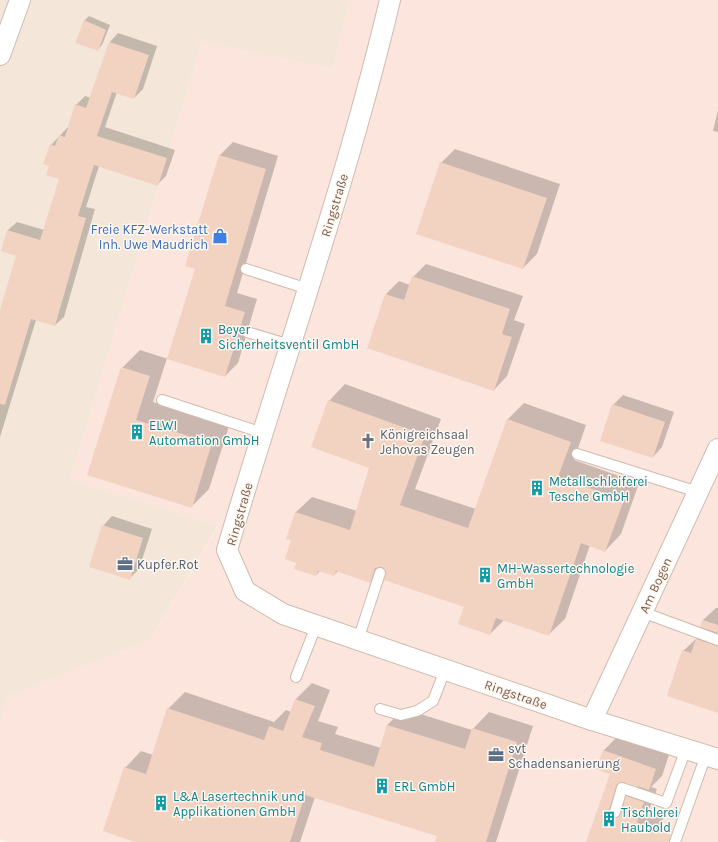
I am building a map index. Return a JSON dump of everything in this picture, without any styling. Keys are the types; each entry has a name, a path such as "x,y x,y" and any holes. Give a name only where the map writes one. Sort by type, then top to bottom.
{"street":[{"path":"0,55 6,21 20,0"},
{"name":"Ringstraße","path":"390,0 373,74 227,550 245,591 283,614 592,720 712,757"},
{"name":"Am Bogen","path":"592,720 718,449"}],"lane":[{"path":"246,269 308,289"},
{"path":"247,332 290,345"},
{"path":"162,400 263,433"},
{"path":"577,454 698,492"},
{"path":"358,640 380,573"},
{"path":"642,612 718,640"},
{"path":"296,677 316,626"},
{"path":"380,709 401,715 417,711 433,701 445,670"},
{"path":"615,812 622,788 666,804 686,749"},
{"path":"675,842 712,757"}],"shaded area":[{"path":"0,0 350,0 333,69 202,42 70,480 218,525 150,640 9,696 0,724"},
{"path":"350,0 718,0 718,842 9,842 0,839 0,724 9,696 150,640 218,526 70,480 202,42 333,69"}],"building":[{"path":"84,20 106,30 98,51 75,43"},
{"path":"109,42 149,55 134,99 112,92 97,136 167,158 158,186 94,165 78,216 86,218 55,326 31,319 5,405 0,404 0,310 16,256 1,251 7,230 40,240 59,179 46,175 49,166 43,164 50,144 55,146 59,135 65,137 75,104 86,108"},
{"path":"219,155 266,169 225,306 245,312 225,377 167,359 195,269 185,266"},
{"path":"440,162 547,198 523,269 416,234"},
{"path":"412,276 510,309 502,334 512,337 494,391 367,348 385,294 404,300"},
{"name":"ELWI Automation GmbH","path":"121,367 150,376 136,420 212,443 192,508 87,475"},
{"path":"328,400 425,435 400,505 468,528 507,419 571,442 558,477 624,500 605,552 581,543 549,636 496,618 490,635 458,624 464,607 384,580 386,572 382,567 375,568 370,583 336,571 334,576 318,571 316,576 294,569 296,563 285,559 291,540 286,539 295,512 350,530 369,468 311,447"},
{"path":"612,404 665,422 653,458 600,441"},
{"path":"102,525 143,538 130,580 89,567"},
{"path":"703,620 718,625 718,633 700,627"},
{"path":"696,639 718,646 718,713 667,696 682,650 691,653"},
{"path":"295,699 315,706 302,737 322,743 320,750 374,767 387,725 465,749 472,728 517,742 486,842 435,842 437,836 305,795 290,842 135,842 103,831 124,767 146,774 167,708 264,740 269,726 283,731"},
{"path":"603,750 656,769 649,790 624,782 617,784 609,810 610,816 616,818 620,816 626,796 644,802 637,823 671,835 669,842 586,842 610,774 596,769"}],"place":[{"name":"Freie KFZ-Werkstatt Inh. Uwe Maudrich","path":"220,236"},
{"name":"Beyer Sicherheitsventil GmbH","path":"206,336"},
{"name":"ELWI Automation GmbH","path":"137,432"},
{"name":"Königreichsaal Jehovas Zeugen","path":"368,441"},
{"name":"Metallschleiferei Tesche GmbH","path":"537,488"},
{"name":"Kupfer.Rot","path":"125,564"},
{"name":"MH-Wassertechnologie GmbH","path":"485,575"},
{"name":"svt Schadensanierung","path":"496,755"},
{"name":"ERL GmbH","path":"382,786"},
{"name":"L&A Lasertechnik und Applikationen GmbH","path":"161,803"},
{"name":"Tischlerei Haubold","path":"609,819"}]}
